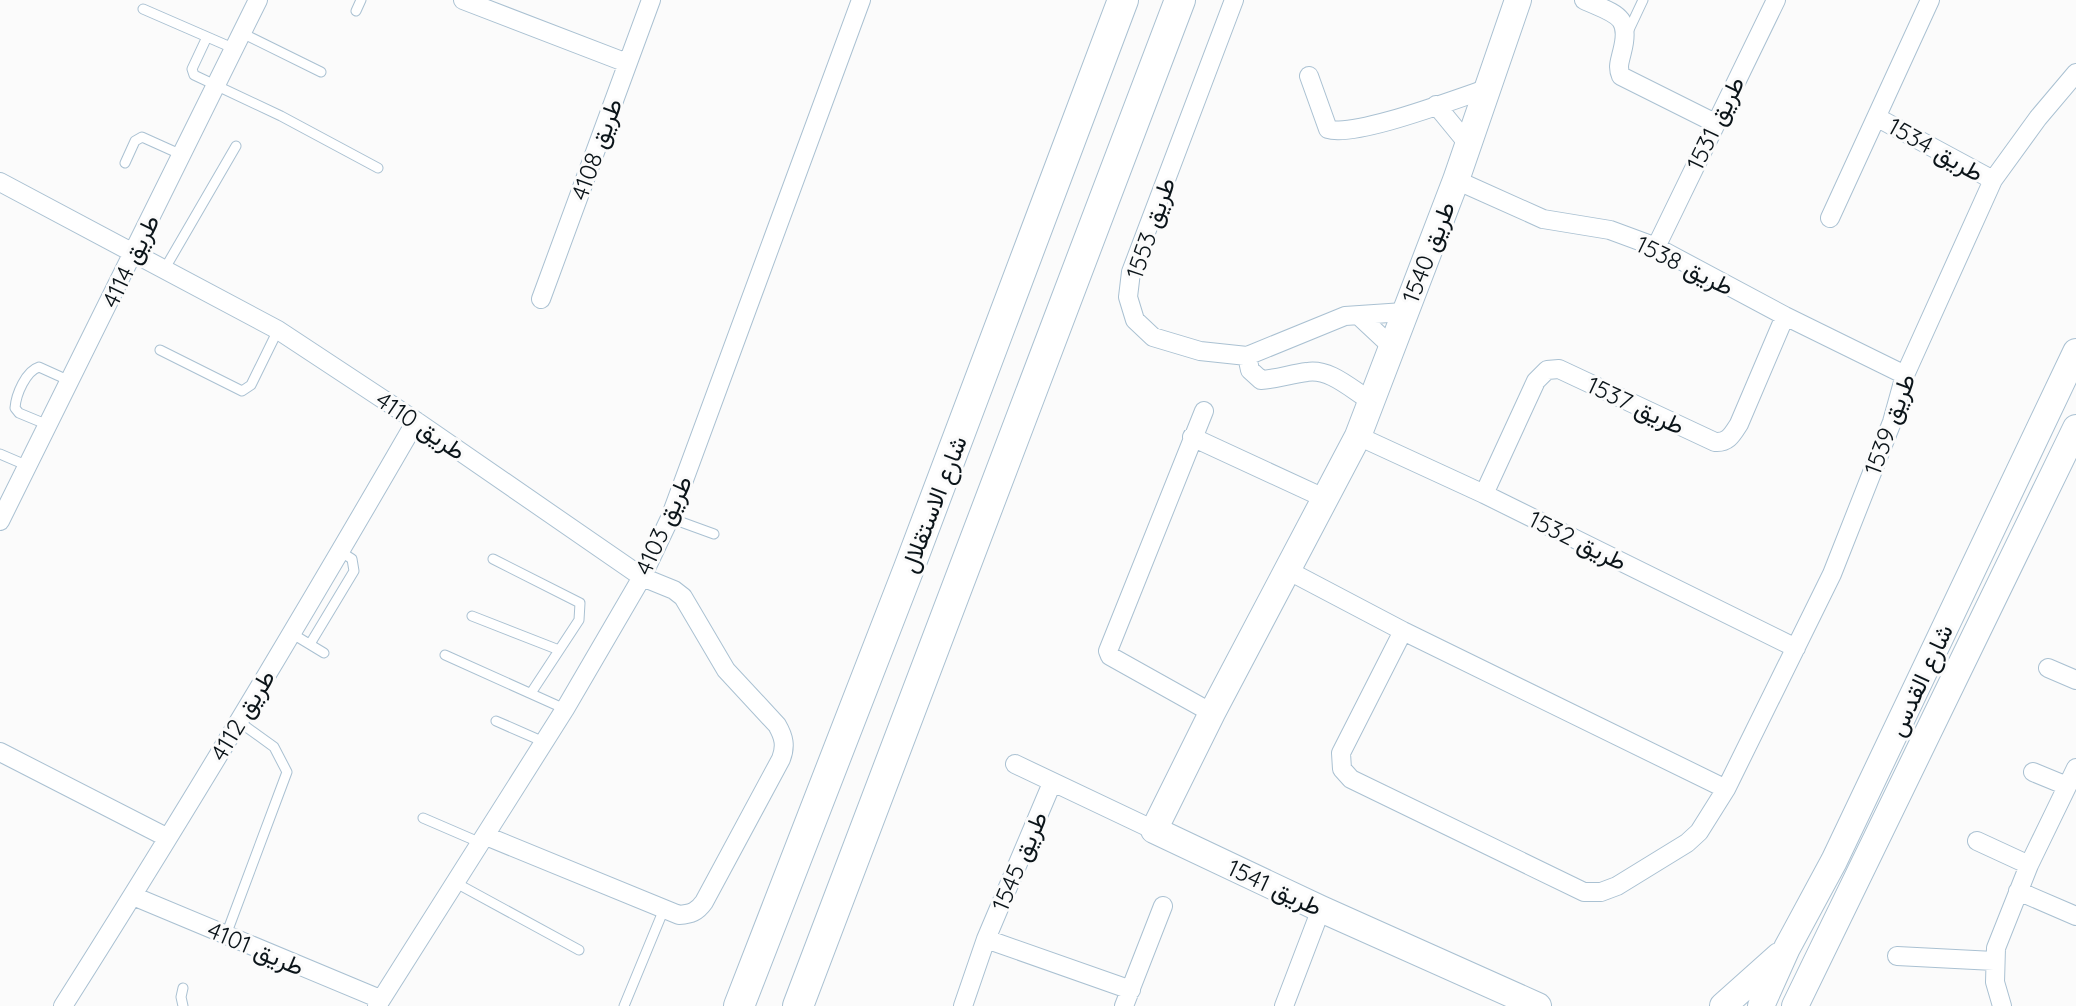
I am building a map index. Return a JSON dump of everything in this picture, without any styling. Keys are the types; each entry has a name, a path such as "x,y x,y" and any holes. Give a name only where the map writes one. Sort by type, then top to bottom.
{"main road":[{"name":"شارع الاستقلال","path":"739,1006 941,484 1123,0"},
{"path":"798,1006 1180,0"},
{"name":"طريق 1540","path":"1154,830 1358,436 1456,180 1518,0"},
{"name":"شارع القدس","path":"1761,1006 1787,948 1834,861 2076,352"},
{"name":"شارع القدس","path":"1795,1006 2076,428"},
{"name":"طريق 1541","path":"1154,830 1538,1006"},
{"path":"1723,1006 1787,948"},
{"path":"1807,1006 1816,965"}],"street":[{"name":"طريق 4114","path":"0,521 258,0"},
{"path":"463,0 627,63"},
{"name":"طريق 4108","path":"541,299 651,0"},
{"name":"طريق 4103","path":"378,1003 484,840 642,577 670,518 861,0"},
{"name":"طريق 1553","path":"1234,0 1131,272 1128,297 1135,320 1153,337 1200,351 1247,356 1345,316 1404,312"},
{"path":"1584,0 1620,19 1627,34 1618,67 1621,76 1715,123"},
{"name":"طريق 1531","path":"1656,247 1776,0"},
{"name":"طريق 1534","path":"1830,218 1930,0"},
{"name":"طريق 1539","path":"1403,631 1341,753 1342,769 1351,779 1584,892 1601,892 1617,886 1687,843 1699,832 1726,789 1838,560 1892,422 1905,375 1993,180 2038,118 2076,73"},
{"path":"1309,76 1328,129 1333,131 1394,120 1489,88"},
{"path":"1436,105 1468,144"},
{"name":"طريق 1534","path":"1878,118 1993,180"},
{"name":"طريق 1538","path":"1456,180 1543,219 1610,230 1656,247 1905,375"},
{"name":"طريق 4110","path":"0,182 278,330 642,577 683,597 726,670 777,725 785,748 698,910 689,915 679,915 664,909"},
{"name":"طريق 1537","path":"1484,494 1536,381 1547,370 1559,369 1723,443 1739,424 1785,316"},
{"path":"1360,317 1391,346"},
{"path":"1247,356 1250,370 1261,380 1310,371 1324,372 1371,401"},
{"path":"1204,411 1108,651 1110,656 1212,713"},
{"name":"طريق 4112","path":"63,1006 341,552 416,421"},
{"name":"طريق 1532","path":"1358,436 1484,494 1796,648"},
{"path":"1192,437 1324,498"},
{"path":"1289,571 1403,631 1726,789"},
{"path":"2048,668 2076,680"},
{"path":"0,752 168,838"},
{"name":"طريق 1541","path":"1015,764 1154,830"},
{"path":"2002,1006 1995,982 1994,961 2000,936 2029,865 2076,768"},
{"path":"2033,772 2067,786"},
{"name":"طريق 1545","path":"963,1006 986,939 1052,783"},
{"path":"484,840 664,909"},
{"path":"1977,841 2029,865"},
{"path":"2018,891 2076,916"},
{"name":"طريق 4101","path":"133,896 378,1003"},
{"name":"طريق 1545","path":"986,939 1127,998 1163,906"},
{"path":"1284,1006 1321,909"},
{"path":"1897,956 1994,961"}],"lane":[{"path":"356,11 361,0"},
{"path":"1627,34 1643,0"},
{"path":"143,9 207,37 238,41 321,72"},
{"path":"207,37 192,71 196,76 378,168"},
{"path":"125,163 135,141 142,137 182,155"},
{"path":"164,270 236,146"},
{"path":"160,350 242,391 251,385 278,330"},
{"path":"48,425 19,413 15,408 29,372 39,367 70,381"},
{"path":"0,454 28,466"},
{"path":"670,518 714,534"},
{"path":"310,644 354,571 352,559 341,552"},
{"path":"493,559 580,603 579,620 531,693"},
{"path":"472,616 559,650"},
{"path":"291,633 324,653"},
{"path":"445,655 565,709"},
{"path":"226,935 287,772 274,747 238,721"},
{"path":"496,721 544,742"},
{"path":"423,818 484,840"},
{"path":"456,883 579,950"},
{"path":"624,1006 664,909"},
{"path":"183,988 183,1006"}]}
